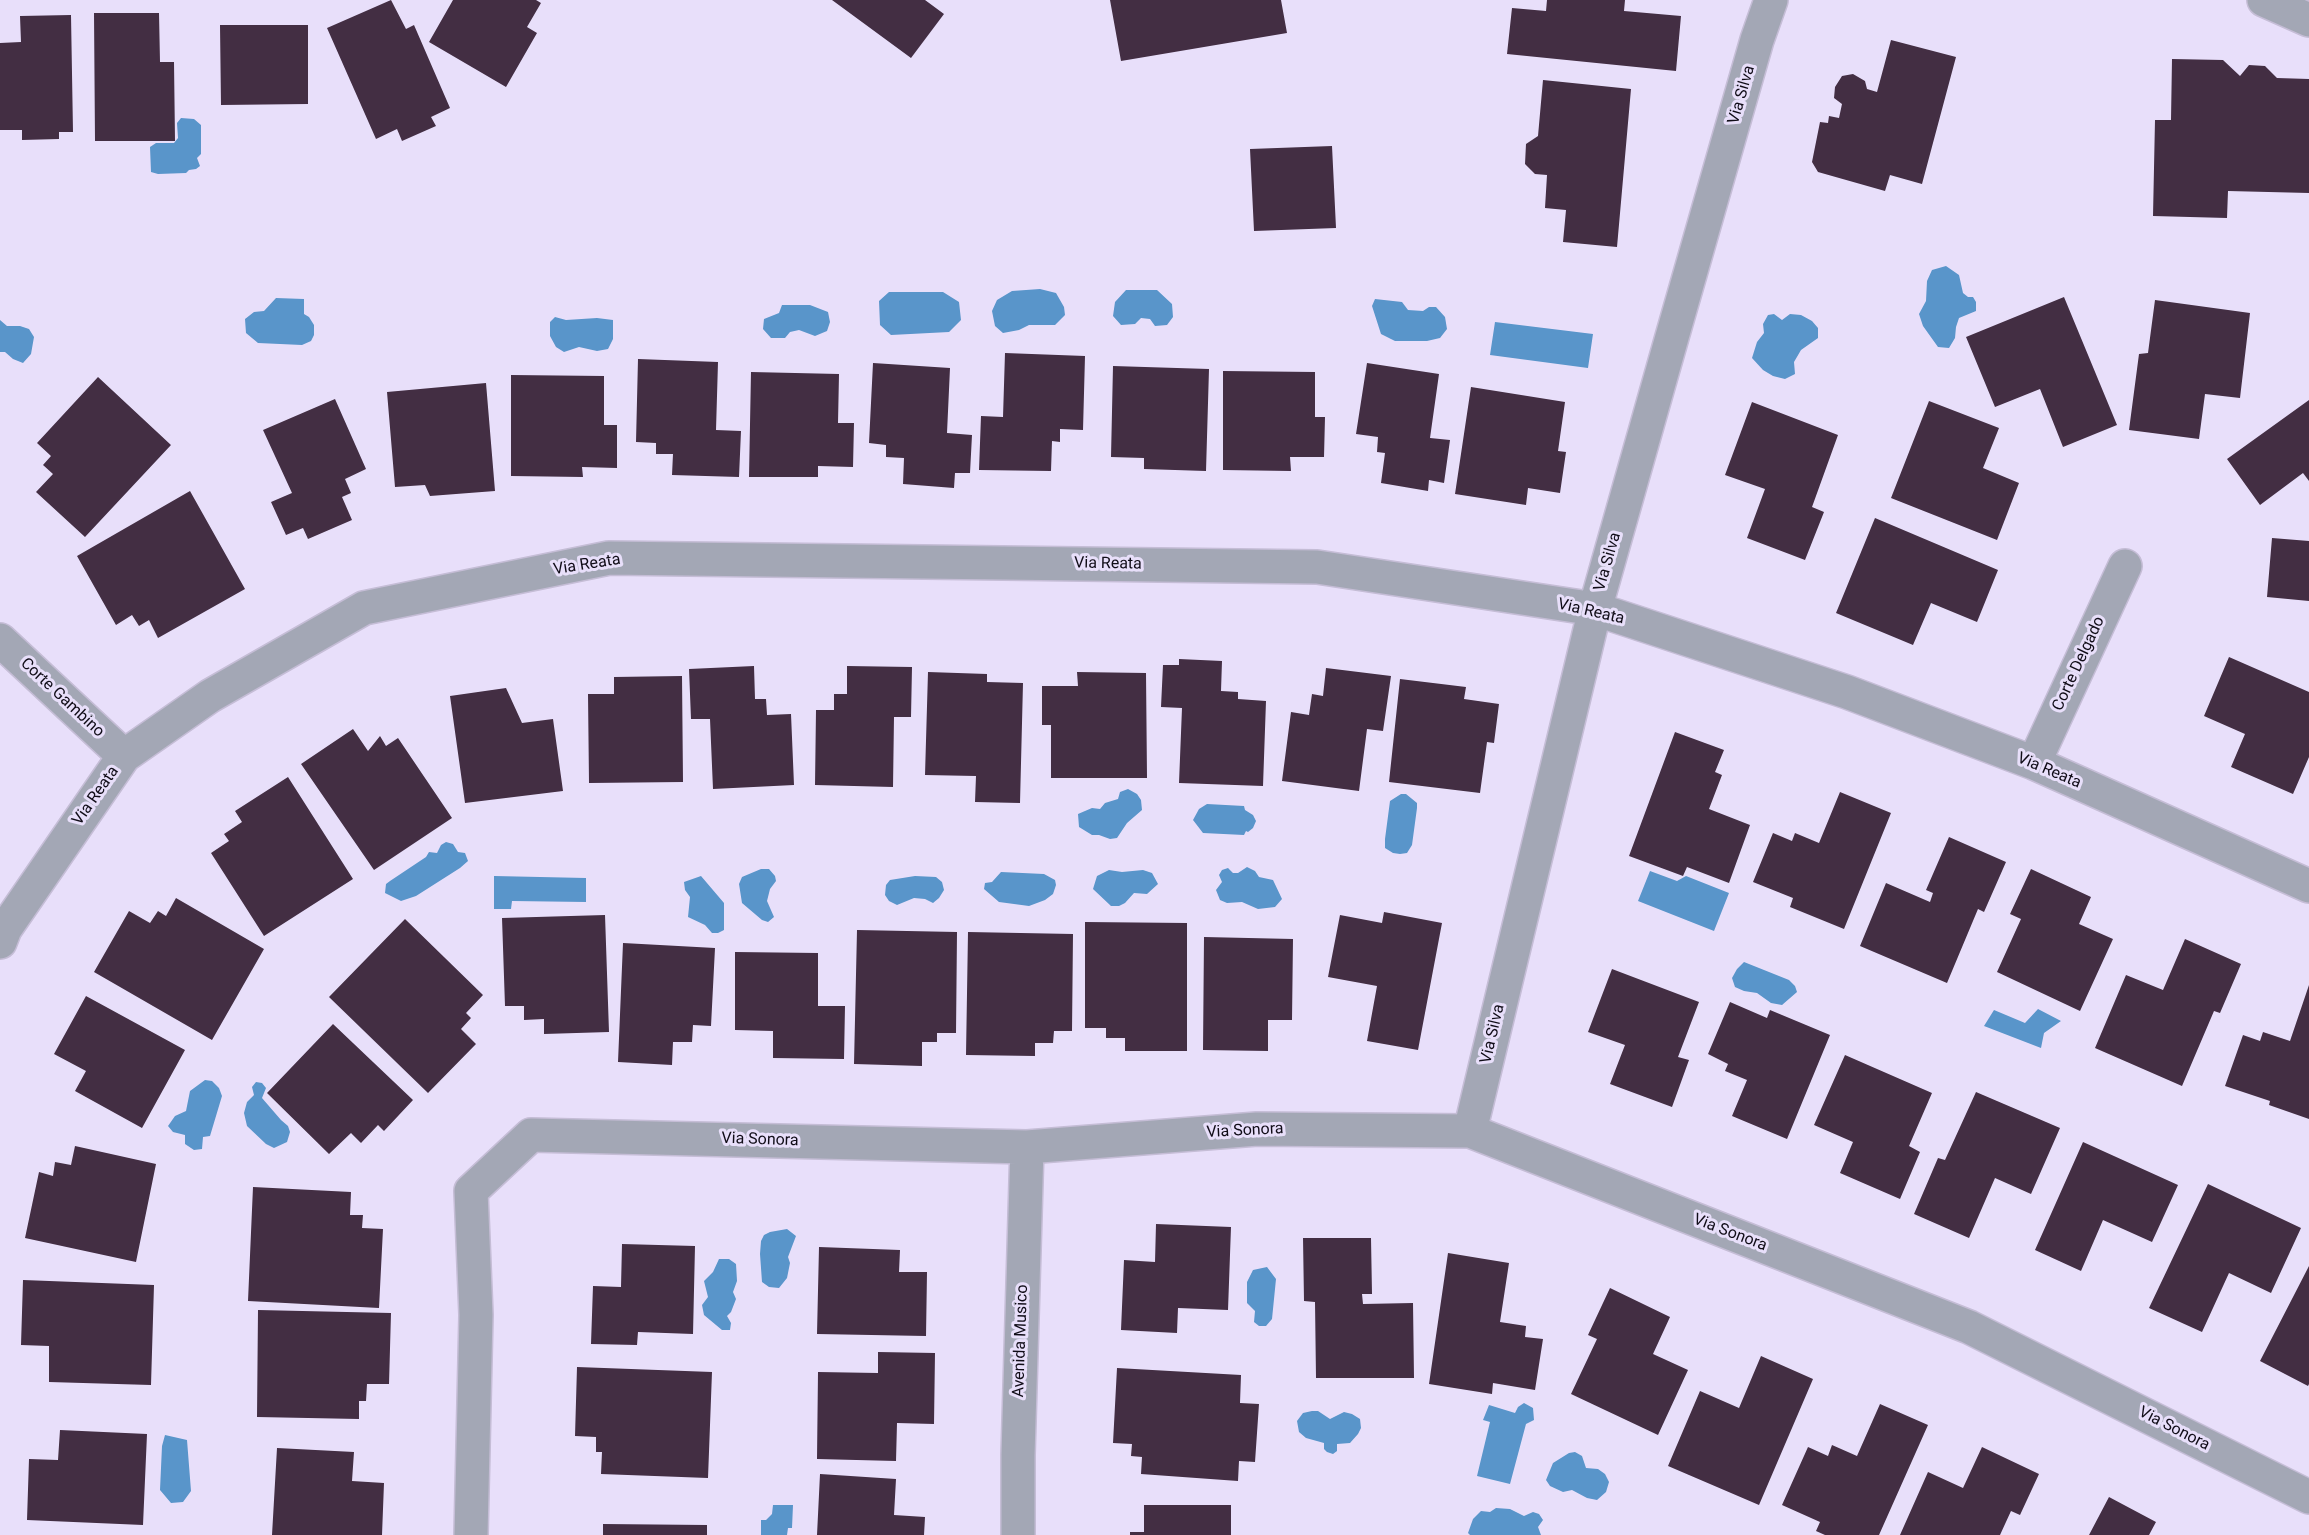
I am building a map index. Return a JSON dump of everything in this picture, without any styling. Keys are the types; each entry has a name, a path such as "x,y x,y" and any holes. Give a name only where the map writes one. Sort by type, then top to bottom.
{"street":[{"name":"Via Silva","path":"1470,1131 1595,609 1757,40 1771,0"},
{"path":"2264,0 2309,20"},
{"name":"Via Reata","path":"0,942 5,929 124,756 210,696 364,608 609,558 1317,567 1595,609 1847,692 2034,763 2309,885"},
{"name":"Corte Delgado","path":"2034,763 2125,566"},
{"name":"Corte Gambino","path":"0,640 124,756"},
{"name":"Via Sonora","path":"471,1535 476,1315 471,1191 531,1136 1027,1147 1257,1129 1470,1131 1969,1327 2309,1497"},
{"name":"Avenida Musico","path":"1018,1535 1018,1455 1027,1147"}],"water":[{"path":"181,118 194,119 201,125 201,154 197,158 200,166 186,173 151,172 150,147 156,143 174,143 178,138 177,123"},
{"path":"1946,266 1959,275 1963,293 1968,297 1973,297 1976,302 1976,311 1959,318 1955,338 1949,348 1938,347 1923,326 1919,314 1926,301 1927,281 1932,270"},
{"path":"1040,289 1056,293 1064,307 1065,315 1055,325 1029,325 1019,330 1003,333 995,326 992,311 997,300 1012,291"},
{"path":"1126,290 1157,290 1172,304 1173,317 1167,325 1155,326 1150,319 1141,318 1135,324 1121,325 1113,316 1115,302"},
{"path":"889,292 943,292 959,302 961,320 949,332 891,335 880,325 879,301"},
{"path":"276,298 304,299 304,314 314,325 314,335 311,341 302,345 258,343 246,333 245,319 254,312 264,311"},
{"path":"1375,299 1402,302 1408,310 1423,311 1429,307 1436,307 1445,317 1447,329 1440,338 1427,341 1395,341 1381,334 1372,306"},
{"path":"782,305 810,305 828,312 830,322 827,331 815,336 799,330 790,332 785,338 771,338 763,329 764,319 779,313"},
{"path":"1774,314 1782,320 1790,314 1801,315 1812,321 1818,328 1818,338 1801,350 1794,362 1795,374 1785,379 1763,370 1752,358 1757,342 1764,333 1763,324 1768,315"},
{"path":"555,317 566,320 597,318 613,320 613,339 608,349 597,351 579,347 564,352 556,347 550,336 550,322"},
{"path":"0,320 7,326 29,329 34,337 31,354 23,363 13,359 5,352 0,352"},
{"path":"1495,322 1593,334 1588,368 1490,355"},
{"path":"1128,789 1137,794 1141,800 1142,810 1127,823 1117,838 1110,839 1092,835 1079,827 1078,814 1092,808 1100,809 1105,803 1118,799 1120,792"},
{"path":"1401,794 1406,794 1417,803 1417,808 1412,845 1407,853 1400,854 1385,848 1385,839 1390,801"},
{"path":"1207,804 1244,806 1256,821 1253,828 1246,831 1244,835 1203,833 1193,820 1199,809"},
{"path":"446,842 453,844 458,852 465,853 468,861 416,896 401,901 385,893 386,884 426,857 429,852 437,853 441,845"},
{"path":"1247,867 1255,871 1259,877 1273,880 1282,899 1275,907 1258,909 1242,902 1227,903 1220,900 1216,890 1222,882 1219,875 1222,870 1228,868 1233,873 1238,873"},
{"path":"761,869 769,869 776,881 770,889 767,901 774,917 768,922 762,920 742,903 739,884 742,877"},
{"path":"1109,870 1122,872 1143,870 1152,873 1158,884 1147,894 1134,893 1125,903 1111,906 1093,889 1097,876"},
{"path":"1650,871 1677,881 1686,876 1729,893 1714,931 1638,901"},
{"path":"1001,872 1044,874 1055,880 1056,885 1053,894 1029,906 999,902 984,889 985,883 992,882"},
{"path":"494,876 586,878 586,902 512,901 511,909 494,909"},
{"path":"701,876 724,903 724,930 718,933 712,933 705,925 688,917 690,897 685,890 684,882"},
{"path":"915,876 936,877 942,882 944,890 939,898 933,903 925,899 914,898 897,905 889,901 885,895 886,885 890,880"},
{"path":"1744,962 1789,980 1797,992 1782,1005 1771,1003 1757,993 1735,987 1732,978"},
{"path":"2038,1009 2061,1021 2044,1033 2041,1048 1984,1026 1994,1010 2025,1023"},
{"path":"205,1080 212,1081 219,1088 222,1096 210,1136 203,1137 202,1149 194,1150 185,1144 185,1135 173,1132 168,1126 175,1116 186,1111 190,1091"},
{"path":"256,1082 262,1083 266,1088 262,1098 288,1126 290,1132 287,1142 274,1148 266,1144 247,1126 244,1113 247,1102 254,1095 252,1087"},
{"path":"787,1229 796,1236 788,1257 790,1263 787,1278 779,1288 769,1287 762,1282 761,1241 764,1235 770,1232"},
{"path":"719,1259 729,1259 736,1264 737,1281 733,1292 736,1299 727,1316 731,1323 730,1330 722,1330 704,1315 702,1305 708,1297 704,1281 713,1272"},
{"path":"1267,1267 1276,1279 1272,1319 1266,1326 1259,1326 1254,1322 1255,1311 1247,1303 1247,1282 1253,1270"},
{"path":"1524,1403 1533,1408 1534,1420 1526,1424 1510,1484 1477,1476 1490,1422 1483,1420 1489,1405 1515,1413"},
{"path":"1318,1411 1330,1419 1344,1412 1352,1414 1360,1419 1361,1428 1350,1443 1337,1444 1337,1451 1333,1454 1327,1452 1324,1449 1324,1443 1306,1438 1299,1432 1297,1421 1303,1413"},
{"path":"165,1435 187,1440 191,1491 183,1502 171,1503 160,1490 162,1446"},
{"path":"1575,1452 1582,1456 1586,1468 1598,1469 1605,1474 1609,1482 1606,1492 1597,1500 1587,1498 1572,1490 1563,1492 1550,1486 1546,1480 1553,1463"},
{"path":"773,1505 793,1505 792,1528 788,1528 787,1535 761,1535 761,1520 766,1520 772,1514"},
{"path":"1496,1508 1510,1509 1524,1516 1533,1512 1539,1514 1543,1520 1538,1527 1541,1535 1470,1535 1468,1533 1473,1519 1481,1511 1490,1512"}],"building":[{"path":"391,0 406,29 414,25 450,108 431,117 436,126 402,141 397,129 376,139 327,28"},
{"path":"453,0 536,0 541,3 527,27 537,33 506,87 429,42"},
{"path":"832,0 925,0 944,14 911,58"},
{"path":"1110,0 1281,0 1287,33 1121,61"},
{"path":"1547,0 1625,0 1624,11 1681,16 1676,71 1507,54 1512,8 1546,11"},
{"path":"94,13 159,13 160,62 174,62 175,141 95,141"},
{"path":"71,15 73,132 59,132 59,139 22,140 22,130 0,130 0,43 21,42 20,16"},
{"path":"220,25 308,25 308,104 221,105"},
{"path":"1891,40 1956,57 1922,184 1890,175 1885,191 1818,172 1812,162 1820,122 1828,123 1829,116 1839,118 1842,104 1834,98 1835,87 1842,76 1853,74 1865,81 1867,89 1877,92"},
{"path":"2172,59 2223,60 2240,76 2249,65 2265,66 2277,78 2309,79 2309,193 2228,191 2227,218 2153,216 2155,120 2171,120"},
{"path":"1543,80 1631,89 1617,247 1563,242 1566,210 1545,208 1547,175 1535,174 1525,164 1526,144 1538,136"},
{"path":"1332,146 1336,228 1254,231 1250,149"},
{"path":"2064,297 2117,425 2063,447 2040,389 1995,407 1966,337"},
{"path":"2155,300 2250,313 2240,398 2205,394 2199,439 2129,430 2139,354 2148,353"},
{"path":"1005,353 1085,356 1083,430 1060,429 1060,442 1052,441 1051,471 979,470 981,416 1003,417"},
{"path":"638,359 718,362 716,430 741,431 739,477 672,475 673,454 656,454 656,443 636,442"},
{"path":"873,363 950,368 947,433 972,435 970,473 955,473 954,488 903,484 904,458 886,457 886,445 869,443"},
{"path":"1367,363 1439,374 1430,438 1450,440 1444,483 1429,480 1428,491 1381,483 1385,453 1377,452 1378,437 1356,434"},
{"path":"1113,366 1209,369 1206,471 1144,469 1144,458 1111,457"},
{"path":"1223,371 1315,372 1315,417 1325,417 1324,457 1290,457 1291,471 1223,470"},
{"path":"751,372 839,374 838,423 854,423 853,467 818,466 818,477 749,477"},
{"path":"511,375 604,376 604,425 617,425 617,468 582,467 583,477 511,476"},
{"path":"98,377 171,445 85,537 36,492 53,474 43,465 51,456 37,443"},
{"path":"486,383 495,491 430,496 425,485 395,487 387,392"},
{"path":"1471,387 1565,402 1558,451 1566,452 1560,493 1528,488 1526,505 1455,494"},
{"path":"335,399 366,469 345,479 351,493 342,497 352,520 308,539 303,528 286,535 271,502 292,493 263,430"},
{"path":"2309,400 2309,481 2303,473 2260,505 2227,459"},
{"path":"1929,401 1999,428 1983,468 2019,483 1997,540 1891,498"},
{"path":"1752,402 1838,435 1812,507 1824,512 1805,560 1747,538 1765,489 1725,475"},
{"path":"190,491 245,589 158,638 149,620 139,626 132,615 116,625 77,556"},
{"path":"1875,518 1998,570 1977,622 1931,603 1913,645 1836,613"},
{"path":"2272,538 2309,541 2309,601 2267,597"},
{"path":"2229,657 2309,692 2309,757 2293,794 2231,767 2245,734 2204,716"},
{"path":"1179,659 1222,661 1221,691 1238,692 1238,699 1266,701 1263,786 1179,783 1182,708 1161,707 1163,665 1179,665"},
{"path":"754,666 755,699 766,699 767,715 791,714 794,785 713,789 710,719 691,719 689,669"},
{"path":"847,666 912,667 911,717 894,717 893,787 815,785 816,710 834,710 834,694 847,694"},
{"path":"1326,668 1391,676 1383,731 1367,729 1359,791 1282,781 1291,712 1309,715 1312,694 1323,696"},
{"path":"928,672 987,674 987,682 1023,683 1020,803 975,802 976,776 925,775"},
{"path":"1077,672 1146,673 1147,778 1051,778 1051,725 1042,725 1042,686 1078,686"},
{"path":"682,676 683,782 589,783 588,694 614,694 614,677"},
{"path":"1400,679 1466,687 1464,699 1499,704 1494,743 1487,742 1480,793 1389,782"},
{"path":"506,688 522,723 553,719 563,791 465,803 450,696"},
{"path":"353,729 368,751 380,736 386,746 398,738 452,818 374,870 301,764"},
{"path":"1675,732 1724,750 1715,772 1722,775 1709,809 1750,825 1729,883 1687,867 1683,876 1629,856"},
{"path":"288,777 353,879 264,936 211,853 229,841 224,834 242,822 235,811"},
{"path":"1840,792 1891,813 1844,929 1790,907 1793,898 1753,882 1773,833 1792,841 1795,833 1819,843"},
{"path":"1949,837 2006,862 1984,912 1978,909 1947,983 1860,946 1886,883 1930,902 1933,893 1926,890"},
{"path":"2031,869 2091,897 2079,924 2113,939 2080,1011 1997,972 2021,919 2010,914"},
{"path":"176,898 264,949 212,1040 94,972 129,911 150,923 158,911 166,916"},
{"path":"1384,912 1442,923 1418,1050 1367,1041 1377,986 1328,977 1340,915 1382,923"},
{"path":"605,915 609,1032 544,1034 544,1019 524,1020 524,1006 505,1006 502,918"},
{"path":"405,919 483,995 466,1013 471,1018 461,1029 476,1044 428,1093 329,997"},
{"path":"1085,922 1187,923 1187,1051 1125,1051 1125,1038 1106,1038 1106,1028 1085,1028"},
{"path":"857,930 957,932 956,1033 937,1033 937,1042 922,1042 922,1066 854,1064"},
{"path":"968,932 1073,934 1072,1031 1054,1031 1053,1043 1035,1043 1035,1056 966,1055"},
{"path":"1204,937 1293,939 1292,1020 1268,1020 1268,1051 1203,1050"},
{"path":"2185,939 2241,964 2220,1013 2214,1011 2182,1086 2095,1048 2126,975 2163,990"},
{"path":"623,943 715,948 711,1026 693,1025 692,1042 673,1042 672,1065 618,1062"},
{"path":"735,952 818,953 818,1006 845,1006 844,1059 773,1058 773,1031 735,1030"},
{"path":"1612,969 1699,1002 1678,1057 1689,1060 1672,1107 1610,1084 1625,1045 1588,1032"},
{"path":"2309,985 2309,1119 2269,1105 2270,1101 2225,1086 2243,1035 2260,1041 2263,1032 2290,1041"},
{"path":"86,996 185,1050 142,1128 75,1091 86,1071 54,1054"},
{"path":"1730,1002 1767,1018 1770,1010 1830,1035 1787,1139 1732,1116 1747,1080 1725,1071 1728,1064 1708,1054"},
{"path":"333,1024 413,1100 384,1131 378,1125 361,1143 351,1133 329,1154 267,1093"},
{"path":"1845,1055 1932,1093 1909,1146 1920,1152 1900,1199 1840,1173 1853,1142 1814,1125"},
{"path":"1976,1092 2060,1128 2031,1194 1995,1178 1969,1238 1914,1214 1938,1158 1945,1160"},
{"path":"2083,1142 2178,1185 2152,1242 2103,1220 2081,1271 2035,1250"},
{"path":"75,1146 156,1164 136,1262 25,1238 39,1172 53,1176 55,1162 71,1165"},
{"path":"2208,1184 2301,1228 2271,1293 2229,1273 2202,1332 2149,1308"},
{"path":"253,1187 351,1192 350,1215 363,1215 362,1228 383,1229 379,1308 248,1301"},
{"path":"1156,1224 1231,1227 1228,1310 1178,1308 1177,1333 1121,1330 1124,1260 1155,1262"},
{"path":"1303,1238 1371,1238 1372,1294 1362,1294 1363,1304 1413,1303 1414,1378 1316,1378 1315,1302 1304,1301"},
{"path":"622,1244 695,1246 693,1334 638,1332 637,1345 591,1344 593,1286 621,1287"},
{"path":"819,1247 900,1250 899,1272 927,1272 926,1336 817,1334"},
{"path":"1448,1253 1509,1263 1500,1322 1526,1326 1525,1337 1543,1339 1535,1390 1493,1383 1492,1394 1429,1384"},
{"path":"2309,1266 2309,1384 2308,1386 2260,1361"},
{"path":"23,1280 154,1285 151,1385 49,1382 49,1346 21,1345"},
{"path":"1610,1288 1670,1317 1653,1354 1688,1370 1658,1435 1571,1394 1597,1339 1588,1335"},
{"path":"258,1310 391,1313 389,1384 367,1384 366,1401 359,1401 359,1419 257,1417"},
{"path":"878,1352 935,1353 934,1424 897,1423 896,1461 817,1459 818,1372 878,1373"},
{"path":"1761,1356 1813,1379 1759,1505 1668,1466 1700,1391 1739,1408"},
{"path":"577,1367 712,1372 708,1478 601,1474 602,1452 596,1452 596,1437 575,1436"},
{"path":"1117,1368 1241,1375 1240,1403 1259,1404 1255,1462 1239,1461 1238,1481 1141,1474 1142,1457 1131,1456 1132,1444 1113,1443"},
{"path":"1880,1404 1928,1425 1879,1535 1825,1535 1816,1531 1820,1522 1782,1505 1808,1447 1828,1456 1832,1445 1857,1456"},
{"path":"60,1430 147,1434 143,1525 27,1520 29,1459 58,1460"},
{"path":"1982,1447 2039,1474 2020,1515 2011,1511 2000,1535 1900,1535 1928,1472 1963,1488"},
{"path":"277,1448 354,1452 352,1481 384,1483 382,1535 272,1535"},
{"path":"820,1474 896,1479 894,1515 925,1517 924,1535 817,1535"},
{"path":"2109,1497 2156,1522 2149,1535 2089,1535"},
{"path":"1144,1505 1231,1505 1231,1535 1130,1535 1130,1532 1144,1532"},
{"path":"603,1524 707,1525 707,1535 603,1535"}]}
